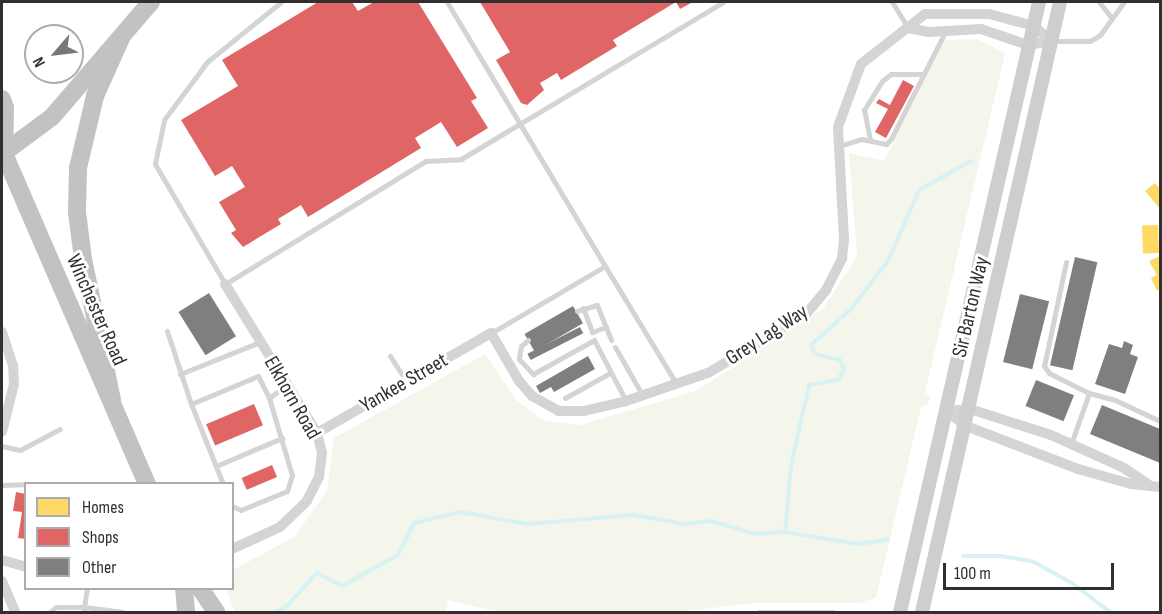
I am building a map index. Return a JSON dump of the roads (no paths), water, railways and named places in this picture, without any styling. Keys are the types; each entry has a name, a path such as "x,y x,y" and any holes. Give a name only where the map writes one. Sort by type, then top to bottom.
{"highway":[{"path":"2,152 38,130 151,2"},
{"path":"112,400 83,259 78,179 92,105 122,36"},
{"name":"Winchester Road","path":"2,99 5,108 2,152 147,482"},
{"path":"184,590 186,612"},
{"path":"201,590 216,612"}],"main road":[{"name":"Sir Barton Way","path":"900,612 1039,2"},
{"name":"Sir Barton Way","path":"922,612 970,409 1060,2"}],"street":[{"name":"Grey Lag Way","path":"491,333 525,388 559,411 584,411 626,401 708,373 806,314 826,290 842,258 844,239 838,127 845,100 861,64 925,14 950,11 989,14 1034,26 1051,41"},
{"path":"908,28 929,32 947,28 981,28 1028,45 1051,41"},
{"name":"Elkhorn Road","path":"225,284 317,433 322,453 319,477 307,501 280,527 234,548"},
{"path":"2,332 14,384 4,415 2,432"},
{"name":"Yankee Street","path":"317,433 491,333"},
{"path":"946,411 970,409 1071,444 1124,468 1149,484"},
{"path":"946,411 966,426 1063,463 1131,484 1161,487"},
{"path":"1063,463 1071,444"},
{"path":"2,561 24,566"},
{"path":"2,581 15,612"}],"lane":[{"path":"281,2 207,62 164,120 155,164 225,284 426,161 461,159 723,2"},
{"path":"447,2 677,385"},
{"path":"892,2 908,28"},
{"path":"1099,2 1112,18"},
{"path":"1051,41 1090,41 1124,2"},
{"path":"839,146 870,140 881,144 891,139 919,85 921,74 947,28"},
{"path":"870,140 864,110 882,81 891,74 921,74"},
{"path":"1066,262 1044,366 1049,373 1089,393 1115,400 1161,420"},
{"path":"491,333 605,266"},
{"path":"577,311 597,305 611,340"},
{"path":"583,308 594,340 626,401"},
{"path":"592,332 606,327"},
{"path":"167,331 191,404 223,482"},
{"path":"528,340 521,346 519,359 533,374 594,340"},
{"path":"180,374 261,342"},
{"path":"615,347 643,396"},
{"path":"390,356 405,381"},
{"path":"565,398 610,373"},
{"path":"191,404 258,376 269,398 292,475 287,490 241,510 234,507"},
{"path":"269,398 287,385"},
{"path":"1071,444 1089,393"},
{"path":"2,446 20,450 60,429"},
{"path":"216,466 282,438"},
{"path":"2,485 24,483"},
{"path":"84,610 87,590"},
{"path":"50,612 56,607 122,612"},
{"path":"759,612 833,612"}],"waterway":[{"path":"274,612 285,608 317,573 342,586 398,555 414,523 460,512 527,524 633,515 684,524 712,521 756,534 785,532 791,466 809,385 838,380 844,369 840,360 815,354 811,345 851,309 888,261 919,190 971,161"},
{"path":"785,532 858,544 888,540"},
{"path":"963,556 1000,556 1032,561 1072,583 1110,612"}]}
